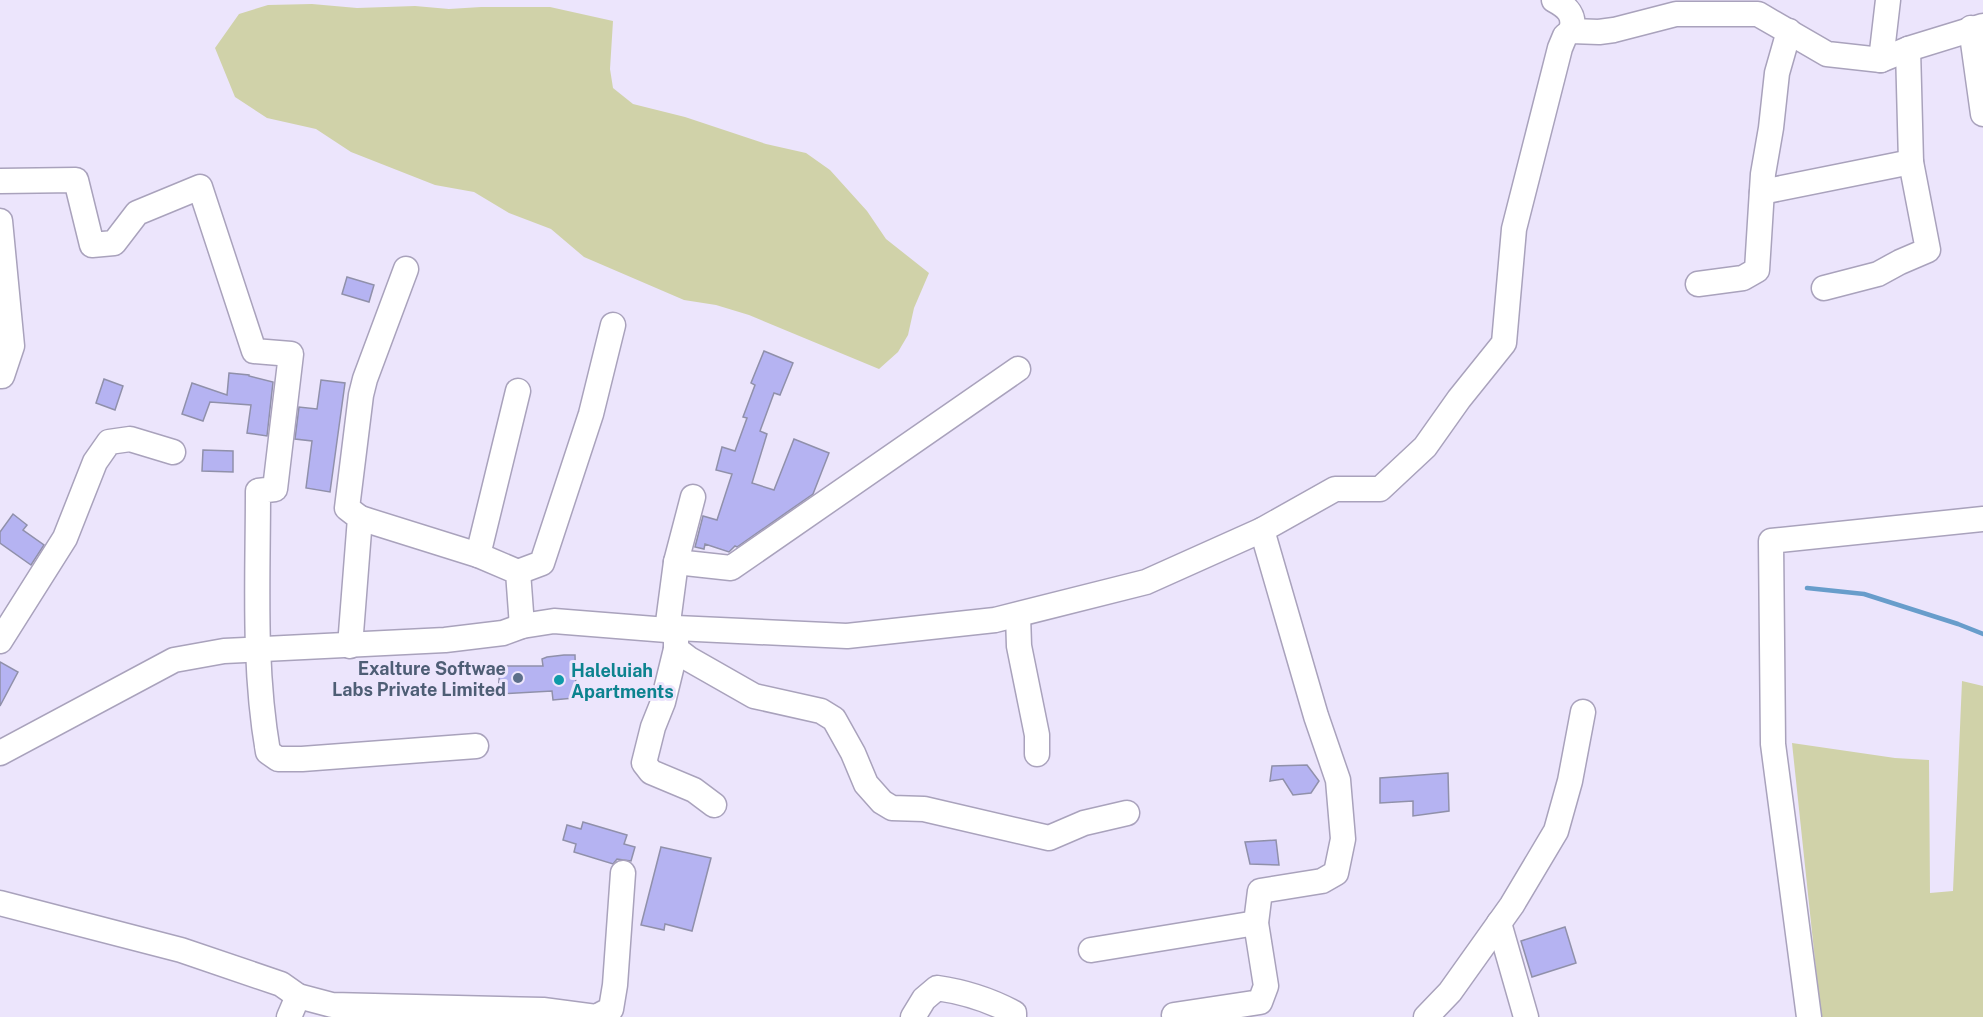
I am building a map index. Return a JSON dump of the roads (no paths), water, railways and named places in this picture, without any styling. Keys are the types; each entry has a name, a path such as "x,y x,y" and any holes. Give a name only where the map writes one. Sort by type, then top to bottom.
{"street":[{"path":"0,753 174,660 224,651 457,639 502,633 522,626 554,621 673,636 847,636 995,620 1146,582 1262,530 1335,489 1380,489 1425,447 1459,399 1504,343 1515,229 1560,48 1574,23 1573,16 1563,5 1554,0"},
{"path":"1881,60 1888,0"},
{"path":"1571,31 1614,30 1676,14 1758,14 1827,54 1881,60 1977,27 1983,114"},
{"path":"1698,284 1743,278 1757,270 1763,174 1772,128 1777,73 1789,32"},
{"path":"1824,288 1878,274 1928,250 1911,162 1908,49"},
{"path":"1762,192 1911,162"},
{"path":"0,181 76,180 92,245 114,243 137,213 200,187 255,351 291,354 275,489 258,491 258,649 262,720 268,752 278,759 302,759 476,746"},
{"path":"0,220 12,346 2,376 0,376"},
{"path":"406,269 361,395 347,508 360,518 478,555 518,572 542,563 591,414 613,325"},
{"path":"676,562 731,568 1018,369"},
{"path":"478,555 518,391"},
{"path":"0,641 65,538 95,462 109,442 130,439 174,452"},
{"path":"693,497 676,562 673,636 663,702 644,763 651,772 694,790 714,805"},
{"path":"350,646 360,518"},
{"path":"1809,1017 1773,744 1771,541 1983,519"},
{"path":"1174,1015 1260,1002 1266,986 1256,924 1260,891 1322,881 1336,873 1343,839 1338,780 1316,716 1262,530"},
{"path":"518,572 522,626"},
{"path":"1018,615 1019,646 1037,735 1037,754"},
{"path":"673,636 689,659 754,696 821,711 834,719 853,753 866,784 882,802 891,808 924,809 1049,838 1084,823 1127,813"},
{"path":"1426,1017 1450,992 1499,923 1556,831 1570,781 1583,712"},
{"path":"0,903 180,950 281,984 293,1006 543,1010 596,1017 611,1009 615,985 623,873"},
{"path":"1499,923 1526,1017"},
{"path":"1091,950 1256,924"},
{"path":"913,1017 924,999 937,988 966,992 992,1001 1014,1013 1014,1017"}],"waterway":[{"path":"1807,588 1864,594 1983,634"}],"place":[{"name":"Exalture Softwae Labs Private Limited","path":"518,678"},
{"name":"Haleluiah Apartments","path":"559,680"}]}
